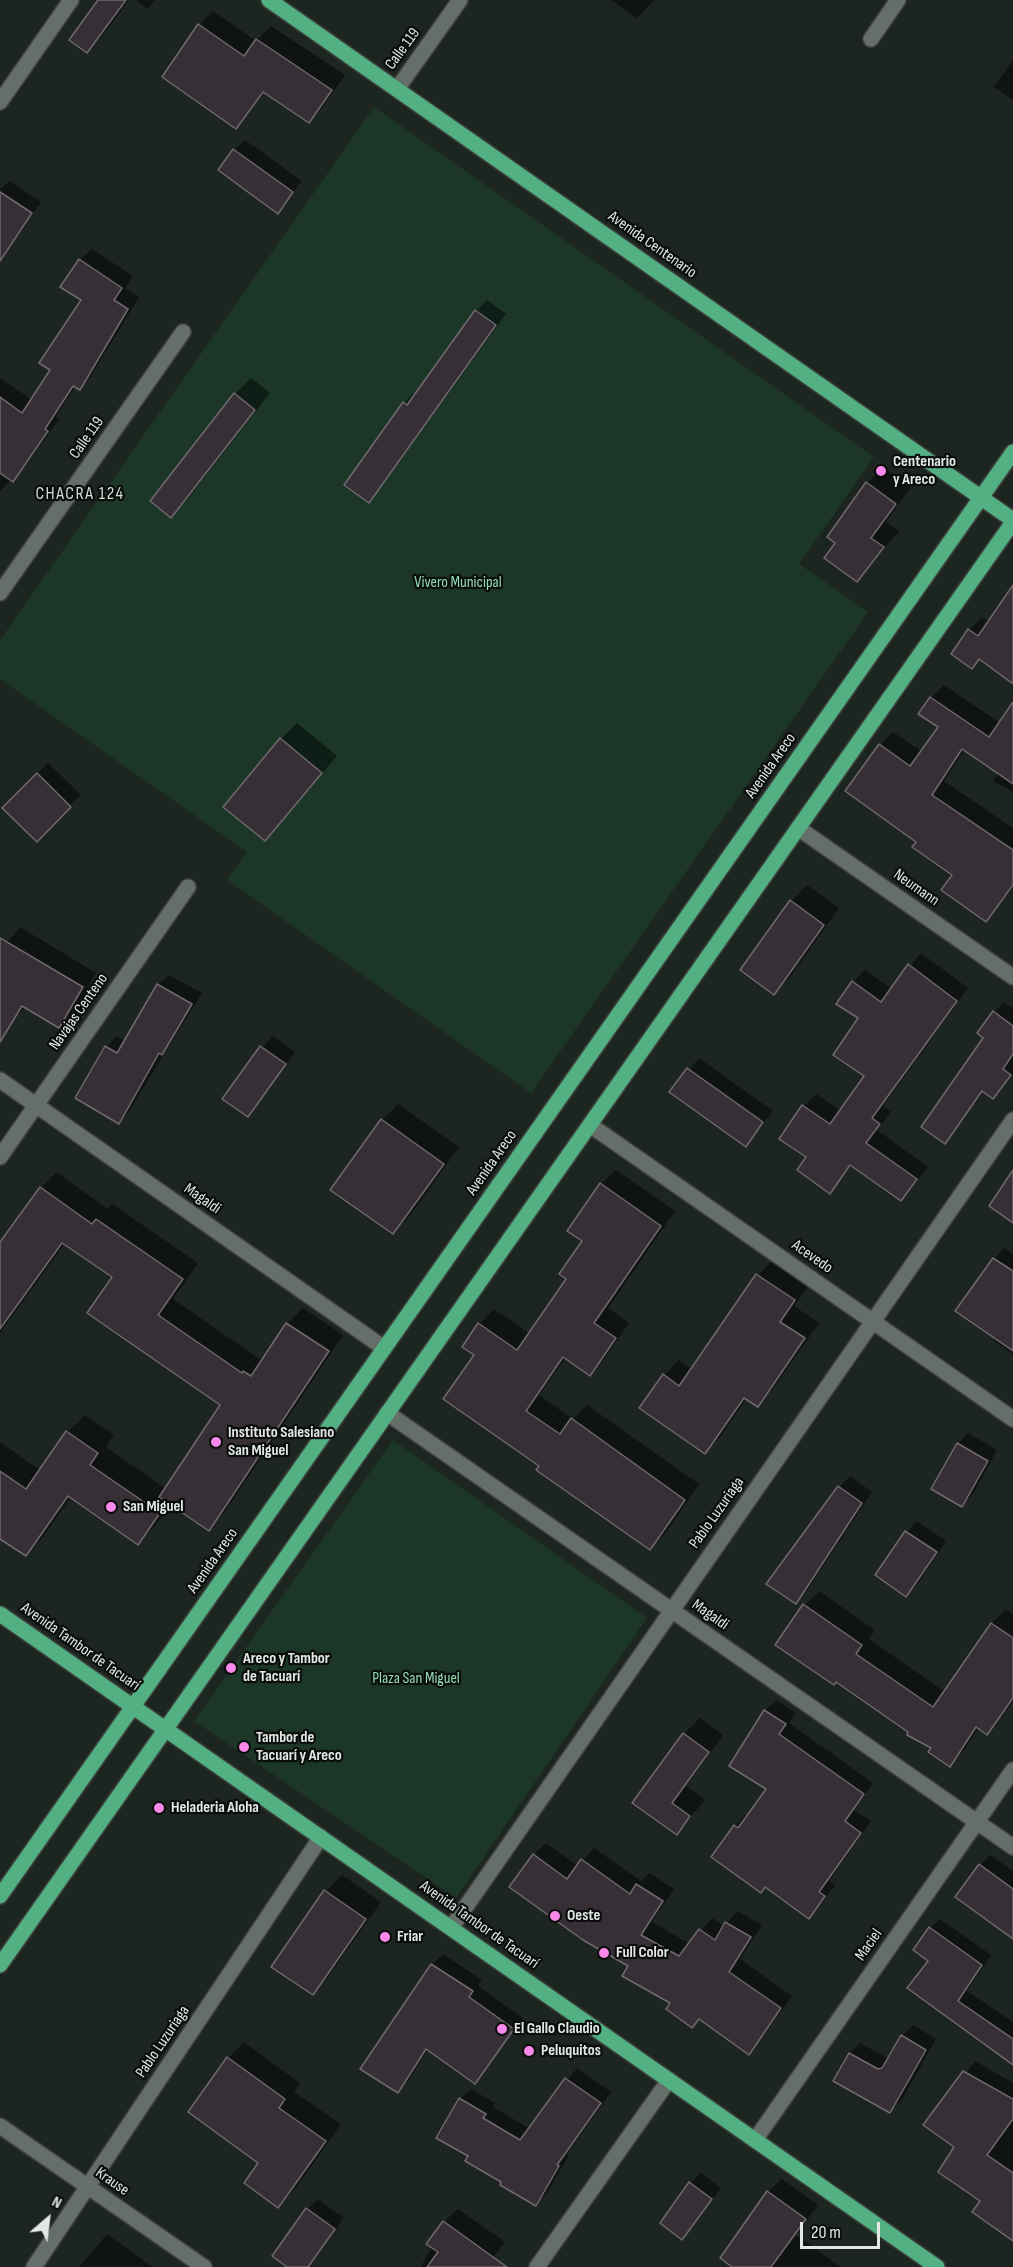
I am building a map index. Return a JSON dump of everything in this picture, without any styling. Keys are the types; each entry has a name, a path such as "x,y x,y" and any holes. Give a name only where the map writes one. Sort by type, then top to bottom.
{"main road":[{"name":"Avenida Centenario","path":"270,0 1013,521"},
{"name":"Avenida Areco","path":"0,1896 1013,452"},
{"path":"0,1965 1013,521"},
{"name":"Avenida Tambor de Tacuarí","path":"0,1614 937,2267"}],"street":[{"path":"0,102 71,0"},
{"name":"Calle 119","path":"397,89 460,0"},
{"path":"871,39 898,0"},
{"name":"Calle 119","path":"0,594 183,332"},
{"name":"Neumann","path":"798,828 1013,977"},
{"name":"Navajas Centeno","path":"0,1157 188,888"},
{"name":"Magaldi","path":"0,1080 384,1348"},
{"name":"Pablo Luzuriaga","path":"451,1928 1013,1119"},
{"name":"Acevedo","path":"590,1125 1013,1419"},
{"name":"Magaldi","path":"387,1413 1013,1847"},
{"name":"Maciel","path":"755,2140 1013,1770"},
{"name":"Pablo Luzuriaga","path":"34,2267 321,1837"},
{"path":"537,2267 669,2080"},
{"name":"Krause","path":"0,2126 204,2267"}],"green space":[{"name":"Vivero Municipal","path":"374,107 874,457 799,564 868,612 531,1093 227,880 247,852 0,679 0,640"},
{"name":"Plaza San Miguel","path":"393,1440 647,1618 456,1898 194,1721"}],"building":[{"path":"98,0 126,0 87,53 69,40"},
{"path":"198,24 244,56 256,39 332,90 309,123 263,92 236,129 162,77"},
{"path":"233,149 293,192 278,214 218,170"},
{"path":"0,192 32,213 0,261"},
{"path":"79,259 122,288 114,300 128,309 80,390 73,386 45,429 48,431 13,482 0,473 0,397 22,413 50,370 39,363 81,300 60,287"},
{"path":"475,310 496,325 369,503 344,485 403,402 407,405"},
{"path":"234,393 255,410 171,518 150,501"},
{"path":"866,482 896,504 871,538 884,547 857,582 824,558 835,543 827,537"},
{"path":"1013,585 1013,684 979,659 972,669 951,654 968,629 978,636"},
{"path":"930,697 989,737 1013,702 1013,784 962,749 932,795 1013,850 1013,885 986,922 941,890 952,875 912,847 916,842 845,791 879,744 910,766 938,727 918,714"},
{"path":"280,738 322,773 265,841 223,807"},
{"path":"37,773 71,807 37,842 2,808"},
{"path":"790,900 824,925 774,995 740,970"},
{"path":"0,938 83,987 59,1028 22,1006 0,1042"},
{"path":"908,964 957,1001 872,1118 880,1124 866,1143 917,1179 901,1201 850,1165 830,1194 797,1170 806,1157 779,1139 802,1105 830,1124 864,1076 833,1055 858,1018 836,1004 852,981 881,1002"},
{"path":"157,984 192,1004 162,1055 159,1053 119,1124 75,1098 105,1046 117,1053"},
{"path":"993,1011 1013,1026 1013,1054 1003,1069 1011,1075 993,1099 982,1091 945,1144 921,1127 983,1038 977,1033"},
{"path":"260,1046 286,1064 248,1117 222,1099"},
{"path":"687,1068 763,1122 746,1147 669,1092"},
{"path":"381,1119 444,1164 393,1234 330,1190"},
{"path":"1013,1170 1013,1223 989,1206"},
{"path":"600,1183 661,1226 594,1323 616,1338 590,1376 563,1357 526,1411 560,1434 571,1418 685,1500 650,1550 536,1470 539,1466 443,1399 474,1355 462,1347 478,1323 517,1350 566,1279 559,1274 582,1241 567,1231"},
{"path":"40,1187 92,1224 96,1219 183,1279 158,1315 242,1373 243,1371 251,1376 286,1323 329,1351 209,1531 159,1497 220,1405 87,1313 112,1277 62,1243 0,1329 0,1242"},
{"path":"993,1258 1013,1271 1013,1351 955,1311"},
{"path":"756,1274 795,1300 780,1322 805,1338 758,1407 744,1398 705,1454 639,1408 663,1374 679,1386"},
{"path":"66,1431 98,1453 90,1465 160,1513 138,1545 68,1496 26,1556 0,1539 0,1471 26,1489"},
{"path":"957,1443 988,1461 962,1507 931,1489"},
{"path":"838,1486 862,1503 796,1604 766,1584"},
{"path":"905,1531 937,1552 906,1597 875,1575"},
{"path":"803,1604 862,1645 856,1654 933,1707 991,1623 1013,1638 1013,1698 987,1735 976,1727 950,1767 928,1752 931,1748 907,1735 908,1732 836,1682 834,1685 775,1645"},
{"path":"764,1710 786,1724 779,1734 864,1794 845,1821 861,1833 819,1892 825,1896 809,1919 765,1887 761,1893 711,1857 734,1825 738,1828 766,1789 729,1766"},
{"path":"683,1733 709,1752 672,1803 690,1816 677,1835 632,1803"},
{"path":"533,1854 567,1879 581,1859 630,1894 636,1884 663,1901 641,1935 679,1956 699,1929 715,1940 725,1922 751,1937 729,1972 781,2008 749,2055 699,2019 692,2028 666,2009 670,2003 622,1976 628,1966 583,1940 509,1887"},
{"path":"979,1864 1013,1889 1013,1939 955,1897"},
{"path":"324,1890 366,1919 313,1995 271,1967"},
{"path":"929,1927 982,1965 958,2001 1013,2039 1013,2065 907,1988 928,1961 913,1950"},
{"path":"431,1964 473,1991 469,1997 514,2029 475,2084 426,2049 398,2093 360,2069"},
{"path":"901,2035 926,2050 890,2113 833,2081 849,2053 878,2069 882,2068"},
{"path":"227,2057 285,2099 279,2108 326,2141 278,2208 244,2183 258,2163 188,2112"},
{"path":"963,2071 1013,2099 1013,2119 987,2155 1013,2173 1013,2241 972,2212 980,2201 938,2172 954,2147 923,2125"},
{"path":"565,2078 601,2103 557,2165 559,2166 536,2206 465,2161 468,2156 436,2138 459,2098 486,2114 483,2118 520,2140"},
{"path":"689,2182 712,2199 682,2240 660,2223"},
{"path":"767,2191 806,2219 771,2267 732,2267 720,2258"},
{"path":"306,2208 335,2229 308,2267 287,2267 272,2256"},
{"path":"443,2221 507,2267 427,2267 438,2252 426,2244"}],"place":[{"name":"Centenario y Areco","path":"881,471"},
{"name":"Instituto Salesiano San Miguel","path":"216,1442"},
{"name":"San Miguel","path":"111,1507"},
{"name":"Areco y Tambor de Tacuarí","path":"231,1668"},
{"name":"Tambor de Tacuarí y Areco","path":"244,1747"},
{"name":"Heladeria Aloha","path":"159,1808"},
{"name":"Oeste","path":"555,1916"},
{"name":"Friar","path":"385,1937"},
{"name":"Full Color","path":"604,1953"},
{"name":"El Gallo Claudio","path":"502,2029"},
{"name":"Peluquitos","path":"529,2051"}],"district":[{"name":"CHACRA 124","path":"80,494"}]}
